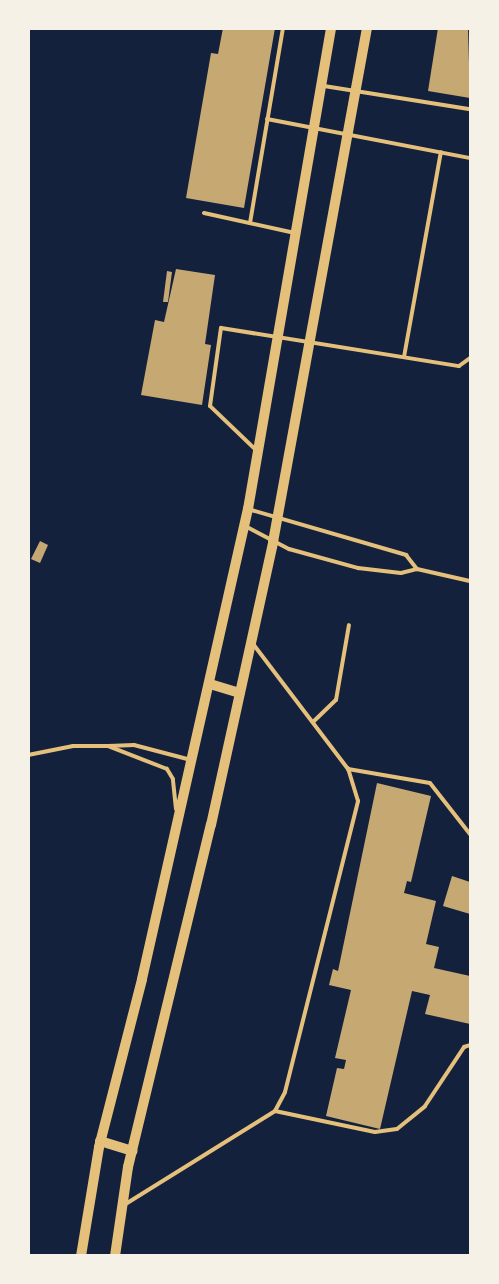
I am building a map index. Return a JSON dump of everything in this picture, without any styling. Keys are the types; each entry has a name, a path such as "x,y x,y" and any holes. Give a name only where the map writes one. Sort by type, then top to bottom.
{"street":[{"path":"81,1256 100,1141 178,822 248,509 331,28"},
{"path":"115,1256 121,1207 132,1151 240,693 273,542 367,28"},
{"path":"210,684 240,693"},
{"path":"100,1141 132,1151"}],"lane":[{"path":"250,223 283,28"},
{"path":"320,86 471,109"},
{"path":"267,119 471,158"},
{"path":"404,357 441,152"},
{"path":"204,213 296,234"},
{"path":"258,451 210,406 221,328 459,366 471,358"},
{"path":"248,509 406,555 417,569"},
{"path":"244,525 273,542 358,568 401,573 417,569 471,581"},
{"path":"313,722 336,700 349,625"},
{"path":"121,1207 275,1111 285,1092 358,801 348,769 251,641"},
{"path":"28,755 73,746 134,745 192,760"},
{"path":"108,746 167,769 173,779 178,822"},
{"path":"348,769 430,783 471,834"},
{"path":"275,1111 375,1132 397,1129 425,1106 464,1047 471,1045"}],"building":[{"path":"223,28 275,28 244,208 186,198 211,53 218,54"},
{"path":"438,28 468,28 470,98 428,91"},
{"path":"176,269 215,275 205,344 211,345 202,405 141,395 155,320 164,322"},
{"path":"167,271 172,272 168,302 163,302"},
{"path":"40,541 48,545 40,563 31,559"},
{"path":"377,783 431,796 411,882 407,881 404,893 436,901 426,944 439,947 434,968 470,976 470,1024 425,1014 430,995 412,991 380,1129 326,1116 337,1068 344,1069 346,1060 335,1058 351,990 329,985 333,969 338,971"},
{"path":"452,876 470,882 470,914 443,906"}]}
